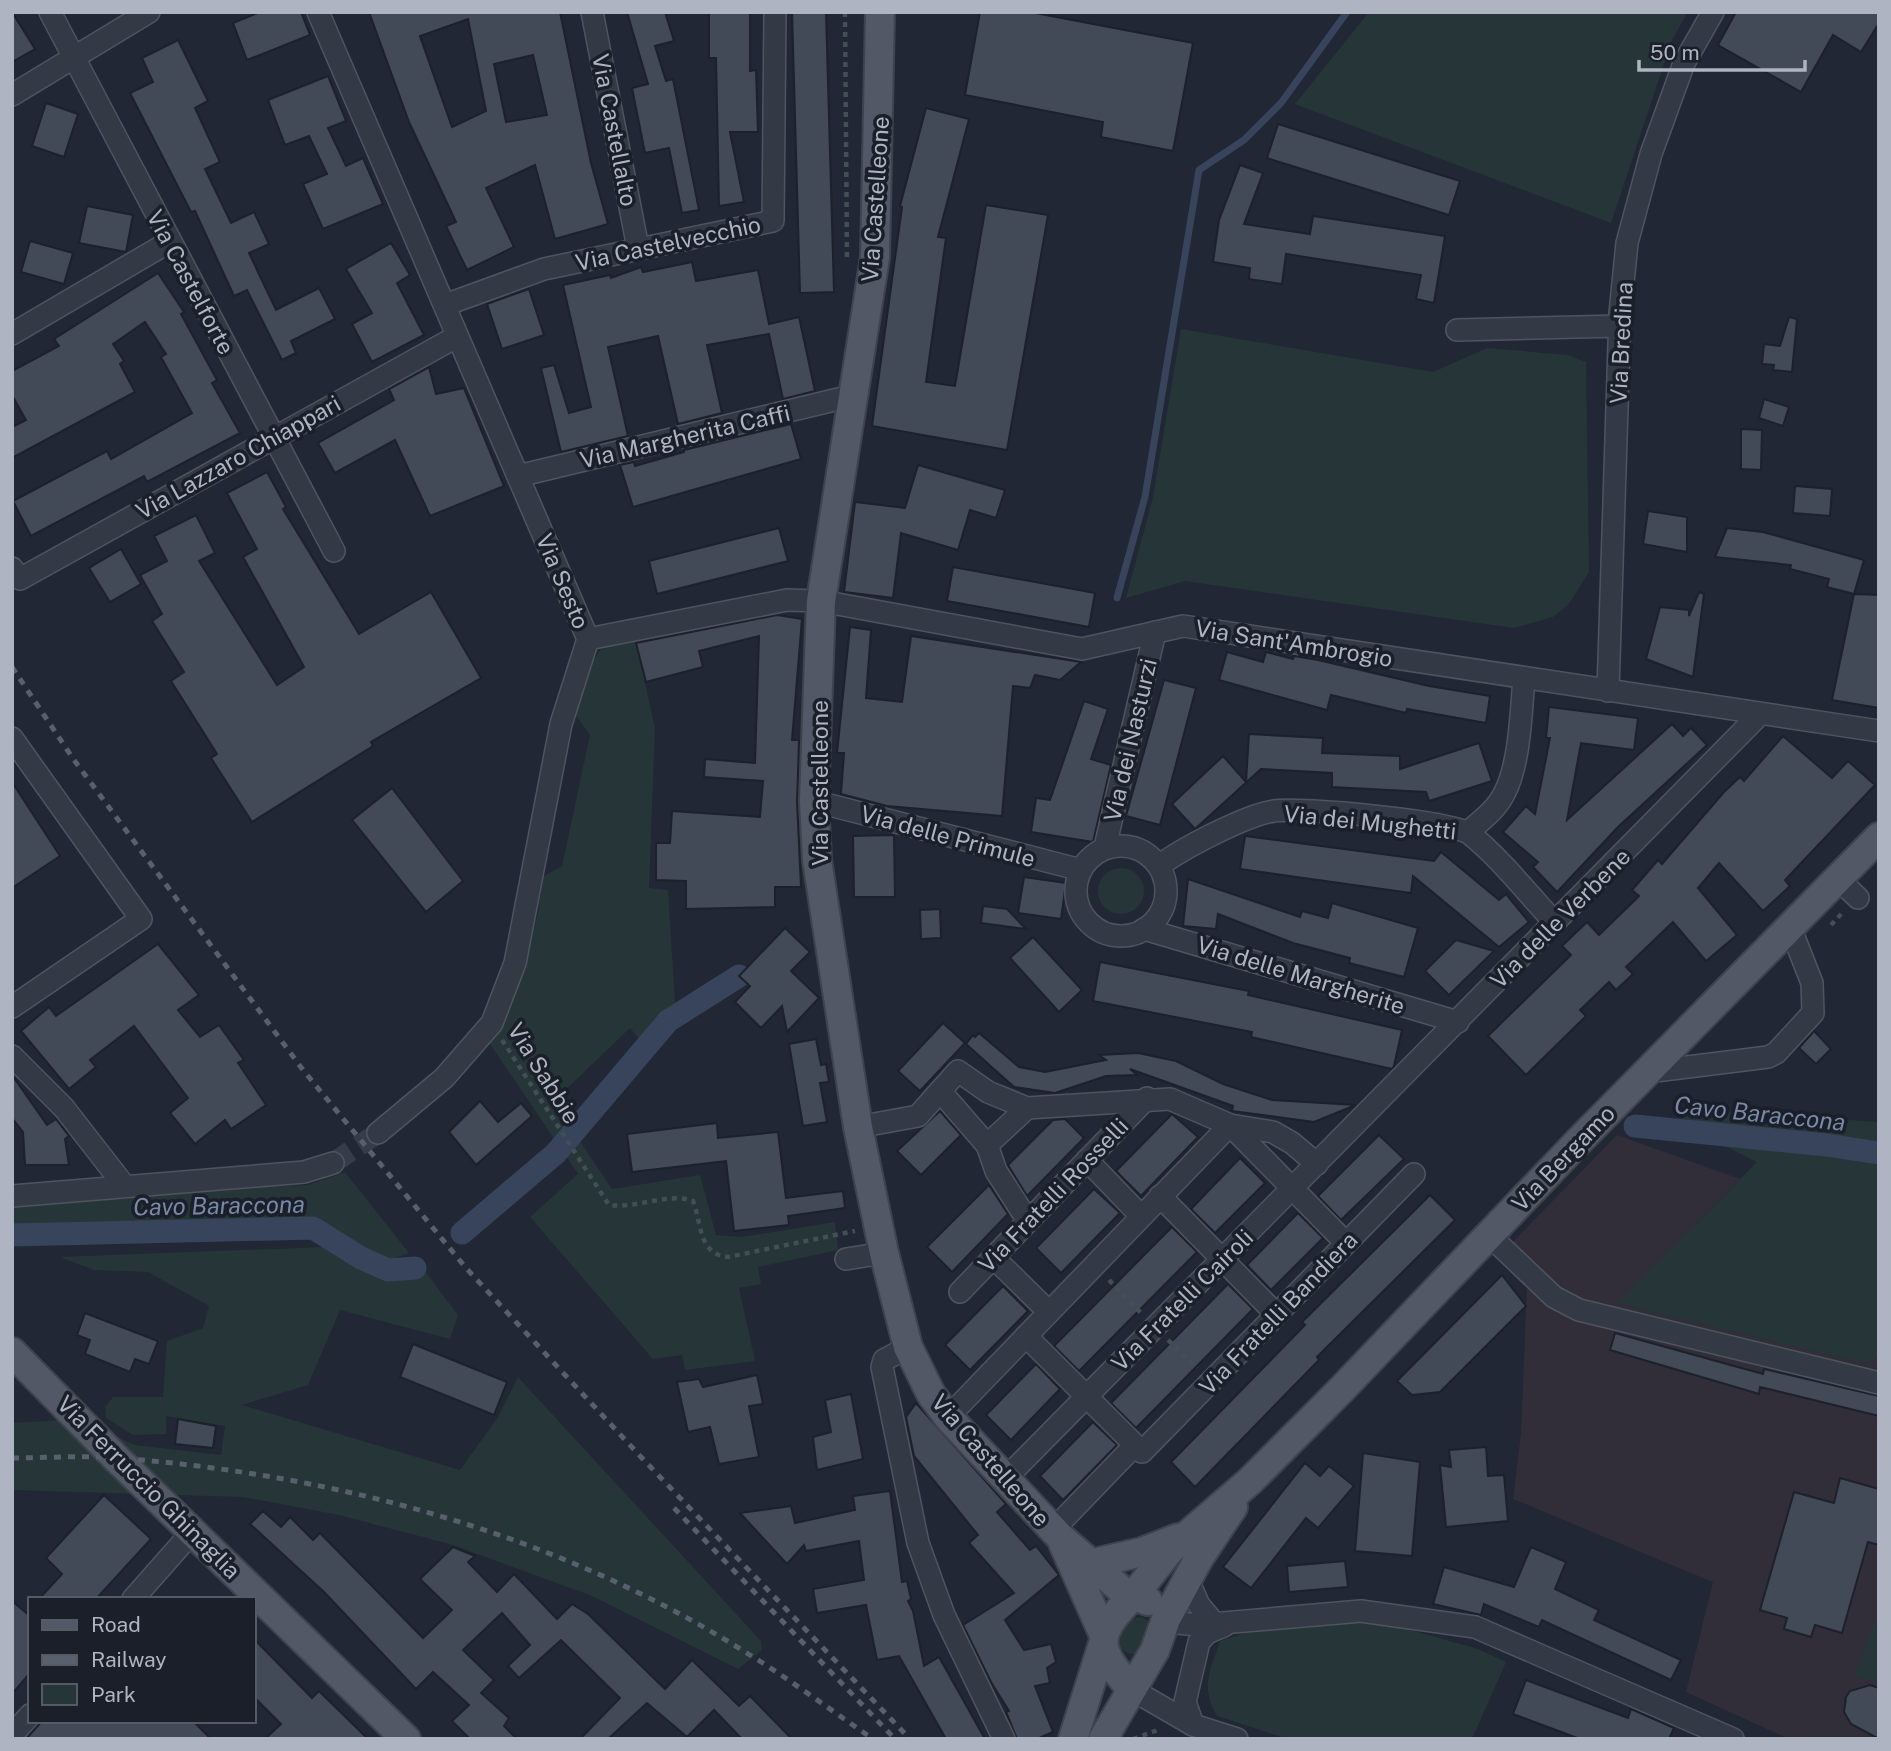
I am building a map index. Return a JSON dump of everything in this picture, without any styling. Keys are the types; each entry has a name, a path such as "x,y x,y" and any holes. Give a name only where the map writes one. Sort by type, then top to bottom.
{"main road":[{"name":"Via Castelleone","path":"880,12 875,257 851,396 821,601 814,801 817,860 858,1127 884,1253 908,1347 932,1394 948,1417 1056,1533 1132,1597"},
{"name":"Via Bergamo","path":"1132,1597 1184,1536 1250,1481 1790,927 1848,888 1879,837"},
{"name":"Via Ferruccio Ghinaglia","path":"12,1352 406,1739"},
{"name":"Via Bergamo","path":"1166,1620 1250,1481"},
{"name":"Via Castelleone","path":"1056,1533 1109,1664 1131,1689"},
{"name":"Via Bergamo","path":"1094,1563 1142,1552 1184,1536"},
{"path":"1073,1739 1102,1644 1115,1614 1132,1597 1153,1604 1166,1620 1146,1663 1103,1739"},
{"path":"1102,1644 1111,1657 1146,1663"}],"street":[{"name":"Via Castelforte","path":"50,12 334,551"},
{"path":"12,95 149,12"},
{"name":"Via Sesto","path":"318,12 456,337 589,639 561,724 515,963 492,1023 444,1078 378,1133"},
{"name":"Via Castellalto","path":"592,12 638,248"},
{"name":"Via Castelvecchio","path":"444,305 544,269 774,221 775,12"},
{"name":"Via Bredina","path":"1608,691 1620,326 1628,243 1651,154 1684,63 1713,12"},
{"path":"12,334 169,242"},
{"path":"1457,330 1620,326"},
{"name":"Via Lazzaro Chiappari","path":"16,573 456,337"},
{"name":"Via Margherita Caffi","path":"518,476 851,396"},
{"name":"Via Sant'Ambrogio","path":"589,639 787,600 821,601 1082,649 1184,626 1879,731"},
{"name":"Via dei Nasturzi","path":"1105,848 1155,632"},
{"path":"1468,832 1492,812 1506,791 1518,742 1524,678"},
{"name":"Via delle Verbene","path":"1360,1121 1760,715"},
{"path":"12,738 141,919 12,1007"},
{"name":"Via delle Primule","path":"814,801 1081,870"},
{"name":"Via dei Mughetti","path":"1159,866 1175,854 1244,821 1274,811 1358,815 1468,832 1555,923"},
{"path":"1125,845 1144,851 1159,866 1166,885 1164,905 1154,923 1137,934 1116,937 1097,930 1085,920 1075,897 1077,876 1088,859 1105,848 1125,845"},
{"path":"1647,1072 1768,1057 1776,1053 1813,1013 1812,983 1790,927"},
{"name":"Via delle Margherite","path":"1144,929 1458,1022"},
{"path":"12,1056 64,1108 123,1184"},
{"path":"858,1127 918,1116 958,1071 988,1092 1027,1108 1147,1098 1170,1099 1230,1125 1273,1132 1292,1143 1317,1164"},
{"path":"940,1091 987,1145 996,1171 1028,1221"},
{"name":"Via Fratelli Rosselli","path":"960,1292 1147,1098"},
{"path":"987,1145 1027,1108"},
{"name":"Via Fratelli Cairoli","path":"1005,1479 1360,1121"},
{"path":"1230,1125 1346,1243"},
{"path":"948,1417 1230,1125"},
{"path":"1087,1160 1141,1216"},
{"path":"12,1196 123,1184 304,1172 333,1163"},
{"name":"Via Fratelli Bandiera","path":"1056,1533 1414,1174"},
{"path":"1160,1196 1276,1314"},
{"path":"1489,1235 1554,1297 1579,1310 1879,1383"},
{"path":"846,1259 884,1253"},
{"path":"993,1257 1049,1312"},
{"path":"1026,1336 1138,1448"},
{"path":"908,1347 884,1360 882,1367 918,1543 944,1615 1004,1739"},
{"path":"135,1597 193,1531"},
{"path":"1188,1580 1199,1605 1223,1622"},
{"path":"1166,1620 1199,1625 1361,1611 1475,1627 1733,1739"},
{"path":"1193,1725 1185,1702 1199,1642 1223,1622"},
{"path":"1131,1689 1193,1725 1237,1739"},
{"path":"12,1735 28,1717"}],"path":[{"path":"845,12 848,271"},
{"name":"Via Sabbie","path":"492,1023 580,1161"}],"shaded area":[{"path":"1617,1135 1740,1179 1618,1303 1874,1360 1879,1356 1879,1739 1789,1739 1686,1692 1713,1582 1513,1499 1521,1433 1527,1284 1497,1258"}],"green space":[{"path":"1369,12 1688,12 1672,40 1611,223 1295,104"},
{"path":"1181,329 1433,372 1487,348 1568,355 1586,362 1589,572 1569,604 1553,617 1514,628 1185,581 1126,598 1153,497"},
{"path":"635,639 655,728 649,888 668,890 675,1003 658,1016 640,1040 630,1028 556,1099 559,1110 612,1189 700,1175 716,1235 742,1237 835,1222 838,1250 758,1267 761,1284 739,1288 755,1361 685,1370 682,1355 653,1359 530,1217 578,1174 490,1044 531,942 542,877 562,866 590,735 574,713 591,664 601,649"},
{"path":"1121,868 1138,874 1144,891 1138,908 1121,914 1104,908 1098,891 1104,874"},
{"path":"1685,1109 1879,1122 1879,1356 1874,1360 1859,1362 1617,1303 1757,1162 1681,1124"},
{"path":"345,1172 409,1253 386,1261 308,1217 12,1227 12,1203 122,1194 308,1185"},
{"path":"324,1247 383,1278 424,1270 458,1315 450,1339 340,1310 308,1385 242,1405 460,1470 498,1417 518,1377 761,1641 762,1650 738,1669 592,1596 453,1545 339,1515 243,1497 12,1490 12,1423 80,1419 135,1445 221,1455 225,1426 166,1416 166,1434 133,1435 106,1418 105,1407 113,1397 163,1397 167,1341 203,1328 209,1306 148,1272 94,1270 60,1257"},
{"path":"1142,1617 1150,1623 1142,1652 1131,1654 1120,1646 1120,1629 1131,1618"},
{"path":"1379,1621 1478,1649 1506,1662 1472,1739 1288,1739 1217,1716 1209,1696 1208,1679 1220,1641 1275,1623"},
{"path":"1874,1623 1879,1624 1879,1681 1858,1679 1855,1673"}],"building":[{"path":"12,12 35,49 12,62"},
{"path":"260,12 301,12 310,35 247,60 233,23"},
{"path":"369,12 560,12 591,163 608,224 555,239 535,165 486,188 514,247 467,270 446,226 456,222 409,122","holes":["468,19 486,111 452,127 420,36","533,55 547,115 506,122 494,64"]},
{"path":"627,12 665,12 674,41 655,46 666,81 673,79 699,210 682,213 669,148 645,153 632,88 648,84"},
{"path":"709,12 750,12 750,71 756,70 758,132 730,132 744,202 719,206 716,58 709,58"},
{"path":"792,12 826,12 834,292 800,293"},
{"path":"980,12 1030,12 1193,43 1173,151 1101,137 1103,122 965,95"},
{"path":"1736,12 1879,12 1879,23 1861,52 1833,35 1801,92 1718,45"},
{"path":"178,40 208,101 195,108 220,162 205,169 231,223 254,212 269,244 249,253 276,310 319,288 335,319 291,341 296,353 282,360 247,290 234,296 195,211 191,212 130,93 153,82 142,58"},
{"path":"328,76 346,121 328,128 346,166 363,158 383,204 323,229 303,184 327,174 309,136 285,145 268,100"},
{"path":"46,103 78,114 64,157 32,146"},
{"path":"926,108 969,119 938,237 946,238 926,382 955,386 986,205 1048,215 1007,450 872,426 902,207 900,206"},
{"path":"1278,124 1460,181 1449,215 1267,158"},
{"path":"1240,165 1263,173 1244,224 1310,234 1313,216 1445,236 1434,303 1416,299 1421,275 1286,254 1282,284 1249,279 1250,268 1213,262 1219,220"},
{"path":"87,206 133,215 126,252 79,243"},
{"path":"30,241 73,253 64,284 21,272"},
{"path":"391,243 410,275 397,283 424,335 372,362 352,324 372,313 346,269"},
{"path":"692,262 696,281 758,270 769,324 799,317 815,391 783,399 769,334 707,345 722,413 678,424 658,336 608,347 628,436 561,452 541,368 554,365 569,413 591,407 563,285 610,275 611,278 641,267 643,272"},
{"path":"158,273 184,312 181,314 217,380 212,383 240,433 147,482 144,476 31,536 13,501 107,451 111,459 192,413 161,357 166,354 145,322 113,344 124,361 120,364 135,392 12,458 12,427 26,420 12,395 12,371 59,346 54,339"},
{"path":"529,289 544,335 502,349 487,304"},
{"path":"1789,317 1797,319 1792,372 1773,370 1774,365 1762,364 1764,344 1780,346"},
{"path":"429,367 436,394 464,388 504,486 430,516 395,440 335,473 318,443 394,400 389,389"},
{"path":"1764,399 1789,407 1783,426 1759,418"},
{"path":"791,424 801,459 633,507 620,465 634,462 635,466 684,450"},
{"path":"1741,429 1762,430 1761,470 1741,469"},
{"path":"918,465 1005,490 996,518 970,510 958,550 901,533 893,598 844,592 855,502 905,508"},
{"path":"267,472 286,507 283,509 359,634 431,592 481,678 371,742 373,746 252,822 211,758 217,754 171,681 184,672 152,621 162,614 140,575 167,561 154,536 196,515 215,553 199,561 277,685 304,667 243,557 257,549 227,493"},
{"path":"1795,486 1832,489 1830,516 1793,513"},
{"path":"1648,511 1687,517 1687,552 1643,544"},
{"path":"779,528 788,561 657,594 649,561"},
{"path":"1727,528 1763,532 1864,560 1854,594 1827,587 1829,579 1790,569 1791,565 1715,557"},
{"path":"121,549 141,584 110,602 89,568"},
{"path":"953,567 1095,593 1089,627 947,601"},
{"path":"1699,592 1704,594 1693,677 1646,659 1660,607 1689,610 1689,616"},
{"path":"1854,594 1879,595 1879,708 1832,700"},
{"path":"777,615 802,619 792,740 799,740 797,802 801,887 775,887 775,907 686,909 686,881 656,880 656,843 670,843 672,811 760,817 763,781 704,777 705,759 755,763 759,636 699,651 703,667 646,682 636,643"},
{"path":"850,627 871,630 866,698 902,702 911,636 1081,662 1060,680 1035,675 1030,688 1013,686 1002,816 887,806 841,794 844,753 837,753"},
{"path":"1227,652 1263,662 1266,652 1293,659 1294,656 1318,660 1429,686 1490,696 1486,723 1407,709 1406,713 1331,695 1327,710 1219,680"},
{"path":"1164,680 1196,688 1160,825 1126,816"},
{"path":"1084,701 1108,709 1091,759 1111,765 1093,842 1031,832 1036,798 1050,800"},
{"path":"1549,707 1638,718 1634,750 1581,743 1567,820 1672,724 1683,736 1691,728 1707,745 1618,827 1557,892 1533,867 1538,862 1503,832 1526,806 1535,814 1550,738 1546,738"},
{"path":"1249,734 1323,738 1322,753 1400,756 1400,769 1479,743 1492,781 1429,801 1426,792 1332,787 1332,773 1261,769 1195,829 1172,804 1223,756 1246,782"},
{"path":"1783,736 1832,778 1848,761 1875,785 1785,880 1790,886 1763,911 1719,863 1698,888 1737,935 1706,961 1673,922 1626,967 1633,974 1616,990 1609,982 1580,1010 1586,1016 1526,1075 1488,1036 1571,955 1562,946 1587,922 1599,935 1639,896 1632,890 1658,860 1662,864 1724,792 1740,777 1744,781"},
{"path":"12,782 60,856 12,888"},
{"path":"392,788 463,881 426,912 352,820"},
{"path":"894,835 895,897 854,897 853,836"},
{"path":"1245,836 1434,861 1441,852 1499,900 1506,894 1529,922 1499,947 1413,876 1411,893 1240,869"},
{"path":"1024,877 1066,883 1061,919 1018,913"},
{"path":"1188,879 1300,917 1302,911 1328,918 1332,903 1418,928 1404,977 1349,963 1350,958 1293,943 1218,914 1216,929 1183,926"},
{"path":"983,906 1007,909 1026,929 981,923"},
{"path":"940,909 941,938 921,939 920,910"},
{"path":"785,928 810,952 791,971 819,998 787,1032 782,1006 761,1028 735,1002 750,986 739,976"},
{"path":"1033,937 1082,990 1059,1012 1010,958"},
{"path":"1456,940 1494,951 1449,995 1425,971"},
{"path":"158,944 199,995 178,1010 200,1037 219,1025 244,1060 238,1063 266,1105 231,1129 225,1120 195,1144 170,1113 188,1098 134,1026 90,1060 96,1067 69,1089 21,1031 49,1007 56,1016"},
{"path":"1100,962 1249,991 1248,995 1402,1030 1394,1066 1392,1069 1251,1037 1252,1032 1093,1001"},
{"path":"943,1023 965,1043 920,1091 898,1071"},
{"path":"1814,1031 1831,1049 1816,1064 1799,1048"},
{"path":"979,1033 1019,1067 1045,1072 1106,1060 1099,1055 1138,1053 1176,1061 1223,1084 1272,1100 1356,1105 1314,1122 1232,1111 1233,1106 1130,1069 1137,1075 1106,1076 1055,1093 1014,1087 966,1044 973,1035 975,1037"},
{"path":"816,1039 821,1065 826,1064 829,1082 820,1083 827,1122 803,1126 789,1044"},
{"path":"12,1075 47,1125 56,1119 69,1136 65,1139 69,1165 25,1165 23,1132 12,1118"},
{"path":"480,1101 498,1122 521,1103 532,1116 476,1165 449,1132"},
{"path":"940,1111 961,1135 921,1175 897,1151"},
{"path":"1172,1114 1198,1137 1141,1196 1116,1171"},
{"path":"1065,1119 1084,1138 1027,1196 1008,1165 1053,1120"},
{"path":"717,1123 718,1138 778,1132 786,1198 843,1191 845,1208 788,1216 789,1225 734,1231 726,1161 632,1172 627,1134"},
{"path":"1379,1135 1404,1159 1341,1220 1318,1196"},
{"path":"1240,1158 1265,1183 1215,1233 1191,1209"},
{"path":"989,1185 1008,1214 952,1272 927,1247"},
{"path":"1094,1189 1120,1213 1061,1273 1036,1248"},
{"path":"1430,1195 1455,1220 1317,1357 1319,1360 1195,1487 1171,1462 1305,1325 1302,1322"},
{"path":"1298,1213 1323,1238 1271,1290 1247,1265"},
{"path":"1172,1227 1197,1252 1079,1371 1054,1346"},
{"path":"1502,1275 1526,1306 1440,1392 1412,1395 1397,1381"},
{"path":"1228,1284 1253,1309 1136,1428 1111,1403"},
{"path":"1003,1286 1028,1311 970,1370 945,1345"},
{"path":"85,1313 158,1341 149,1364 135,1359 130,1372 85,1354 90,1340 77,1335"},
{"path":"1615,1333 1763,1374 1764,1369 1879,1396 1879,1416 1760,1387 1759,1394 1610,1350"},
{"path":"413,1344 507,1382 494,1415 400,1377"},
{"path":"1036,1364 1060,1389 1011,1440 986,1415"},
{"path":"757,1375 763,1404 749,1406 759,1457 719,1464 710,1427 688,1432 677,1382 699,1379 703,1387"},
{"path":"851,1394 863,1459 817,1470 813,1437 831,1432 825,1400"},
{"path":"916,1403 1006,1504 997,1512 1030,1550 1036,1546 1059,1575 1005,1620 1024,1650 1051,1644 1056,1662 1047,1668 1050,1683 1035,1686 1053,1732 1037,1739 1017,1739 1006,1712 1009,1711 991,1682 963,1625 1014,1593 969,1543 978,1535 914,1456 906,1417"},
{"path":"178,1419 216,1426 213,1448 175,1444"},
{"path":"1093,1422 1117,1445 1063,1500 1040,1476"},
{"path":"1486,1447 1488,1476 1504,1475 1508,1521 1446,1527 1440,1465 1451,1467 1449,1450"},
{"path":"1363,1453 1420,1462 1412,1556 1355,1551"},
{"path":"1305,1463 1320,1476 1329,1466 1354,1486 1318,1528 1306,1518 1251,1588 1223,1567"},
{"path":"1840,1478 1879,1489 1879,1545 1868,1542 1842,1633 1815,1625 1811,1637 1784,1629 1787,1618 1760,1610 1794,1492 1834,1503"},
{"path":"890,1491 902,1582 907,1581 911,1599 908,1601 913,1611 924,1666 939,1657 985,1739 946,1739 899,1656 877,1660 866,1605 817,1613 813,1589 864,1580 859,1541 806,1551 804,1545 787,1564 740,1513 791,1506 795,1523 855,1510 853,1496"},
{"path":"104,1495 151,1539 98,1597 41,1597 62,1574 46,1558"},
{"path":"263,1511 281,1527 290,1517 313,1540 320,1533 423,1638 452,1610 420,1579 453,1547 475,1556 468,1562 497,1592 514,1574 557,1619 572,1604 588,1614 665,1689 692,1660 739,1706 750,1696 792,1739 742,1739 714,1710 687,1737 647,1703 608,1739 580,1739 620,1698 561,1640 519,1678 508,1666 530,1645 502,1613 463,1650 494,1680 481,1693 509,1718 504,1726 517,1739 470,1739 452,1721 469,1705 433,1672 416,1689 324,1592 250,1524"},
{"path":"1531,1547 1566,1562 1555,1589 1599,1610 1594,1620 1681,1660 1671,1680 1542,1620 1539,1627 1484,1604 1481,1615 1433,1604 1444,1567 1514,1587"},
{"path":"1345,1561 1348,1587 1289,1592 1287,1566"},
{"path":"12,1601 28,1614 28,1675 12,1694"},
{"path":"256,1641 312,1698 319,1691 368,1739 265,1739 281,1724 256,1699"},
{"path":"1526,1680 1628,1718 1631,1709 1674,1728 1669,1739 1580,1739 1513,1714"},
{"path":"1870,1685 1879,1688 1879,1739 1851,1724 1844,1712 1846,1697 1850,1691"},
{"path":"40,1723 195,1723 211,1739 26,1739"}],"waterway":[{"path":"1117,598 1145,497 1199,170 1244,140 1281,103 1347,12"},
{"name":"Cavo Baraccona","path":"462,1233 556,1153 668,1021 739,976"},
{"name":"Cavo Baraccona","path":"1635,1126 1827,1145 1879,1153"},
{"name":"Cavo Baraccona","path":"12,1235 313,1228 361,1258 388,1270 415,1268"}],"tunnel":[{"path":"333,1163 378,1133"}],"railway":[{"path":"12,667 74,760 303,1070 466,1268 641,1457 910,1739"},
{"path":"12,1458 105,1457 201,1466 284,1479 366,1496 526,1544 603,1576 678,1613 766,1665 873,1739"},
{"path":"674,1508 895,1739"}]}
